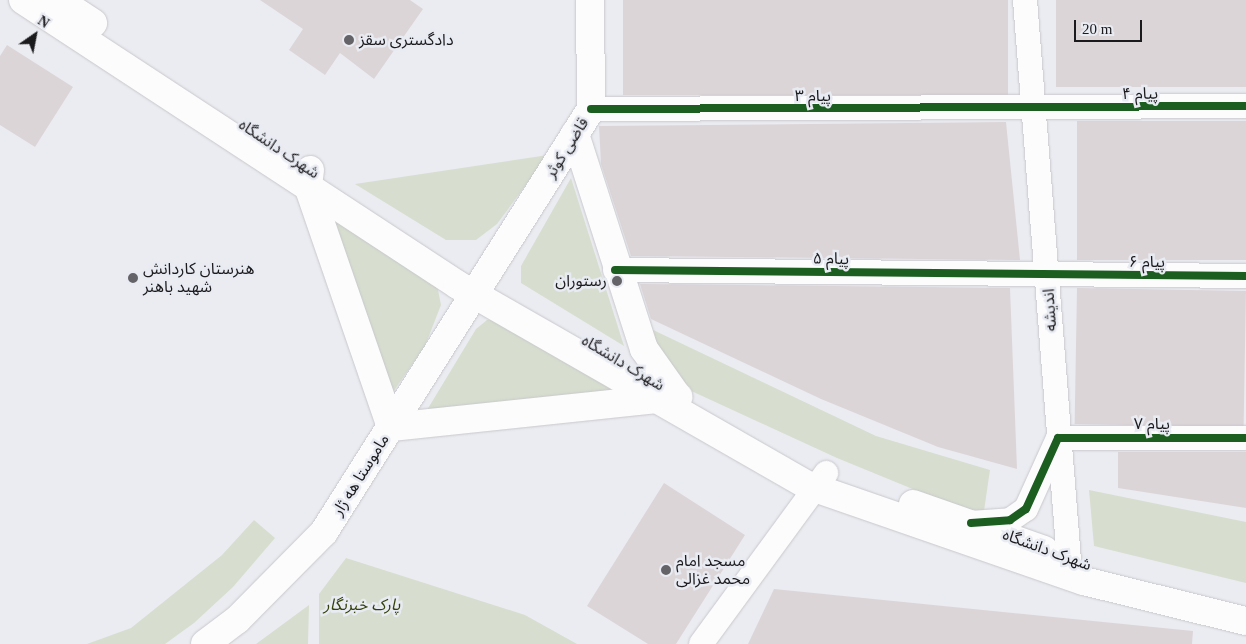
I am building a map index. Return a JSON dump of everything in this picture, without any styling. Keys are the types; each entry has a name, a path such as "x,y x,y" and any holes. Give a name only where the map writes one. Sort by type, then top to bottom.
{"main road":[{"path":"23,0 309,178 391,427 668,399 644,350 615,270 575,134"},
{"name":"شهرک دانشگاه","path":"58,0 309,178 482,288 668,399 820,481 971,524 1070,560 1246,603"},
{"name":"قاضی کوثر","path":"482,288 591,109 590,0"},
{"name":"ماموستا هه ژار","path":"205,644 237,620 324,532 482,288"},
{"path":"820,481 1084,581 1246,621"}],"street":[{"name":"اندیشه","path":"1025,0 1048,275 1058,438 1070,560"},
{"name":"پیام ۴","path":"1035,110 1246,106"},
{"name":"پیام ۳","path":"591,109 1035,110"},
{"name":"پیام ۵","path":"615,270 1048,275"},
{"name":"پیام ۶","path":"1048,275 1246,276"},
{"name":"پیام ۷","path":"1058,438 1246,438"},
{"path":"971,524 1010,520 1026,509 1058,438"},
{"path":"701,644 820,481"}],"green space":[{"path":"548,155 497,224 476,240 446,240 355,184"},
{"path":"571,178 624,346 521,283 521,266"},
{"path":"329,206 435,275 441,305 425,346 393,392"},
{"path":"487,320 506,321 605,382 616,396 424,415 476,329"},
{"path":"649,328 876,436 990,470 984,511 959,508 837,458 674,383"},
{"path":"1089,490 1246,522 1246,583 1094,546"},
{"path":"254,520 275,538 233,587 194,623 165,644 87,644 131,628 222,555"},
{"name":"پارک خبرنگار","path":"346,558 525,615 577,644 319,644 319,594"},
{"path":"309,605 308,644 256,644"}],"building":[{"name":"دادگستری سقز","path":"260,0 410,0 423,9 374,79 340,53 325,75 289,50 303,29"},
{"path":"623,0 1008,0 1008,95 623,95"},
{"path":"1056,0 1246,0 1246,87 1056,87"},
{"path":"7,45 73,87 35,147 0,125 0,56"},
{"path":"1077,121 1246,121 1246,260 1077,260"},
{"path":"1006,122 1020,260 631,256 601,164 599,126"},
{"path":"640,284 1010,288 1017,469 938,447 821,399 651,319"},
{"path":"1077,288 1246,291 1244,427 1075,424"},
{"path":"1118,452 1246,452 1246,508 1118,488"},
{"name":"مسجد امام محمد غزالی","path":"664,483 745,535 676,644 648,644 587,606"},
{"path":"774,589 1193,631 1192,644 748,644"}],"cycle path":[{"path":"591,109 1246,106"},
{"path":"615,270 1246,276"},
{"path":"971,523 1010,520 1026,509 1058,438 1246,438"}],"place":[{"name":"دادگستری سقز","path":"349,40"},
{"name":"هنرستان کاردانش شهید باهنر","path":"133,278"},
{"name":"رستوران","path":"617,281"},
{"name":"مسجد امام محمد غزالی","path":"666,570"}]}
